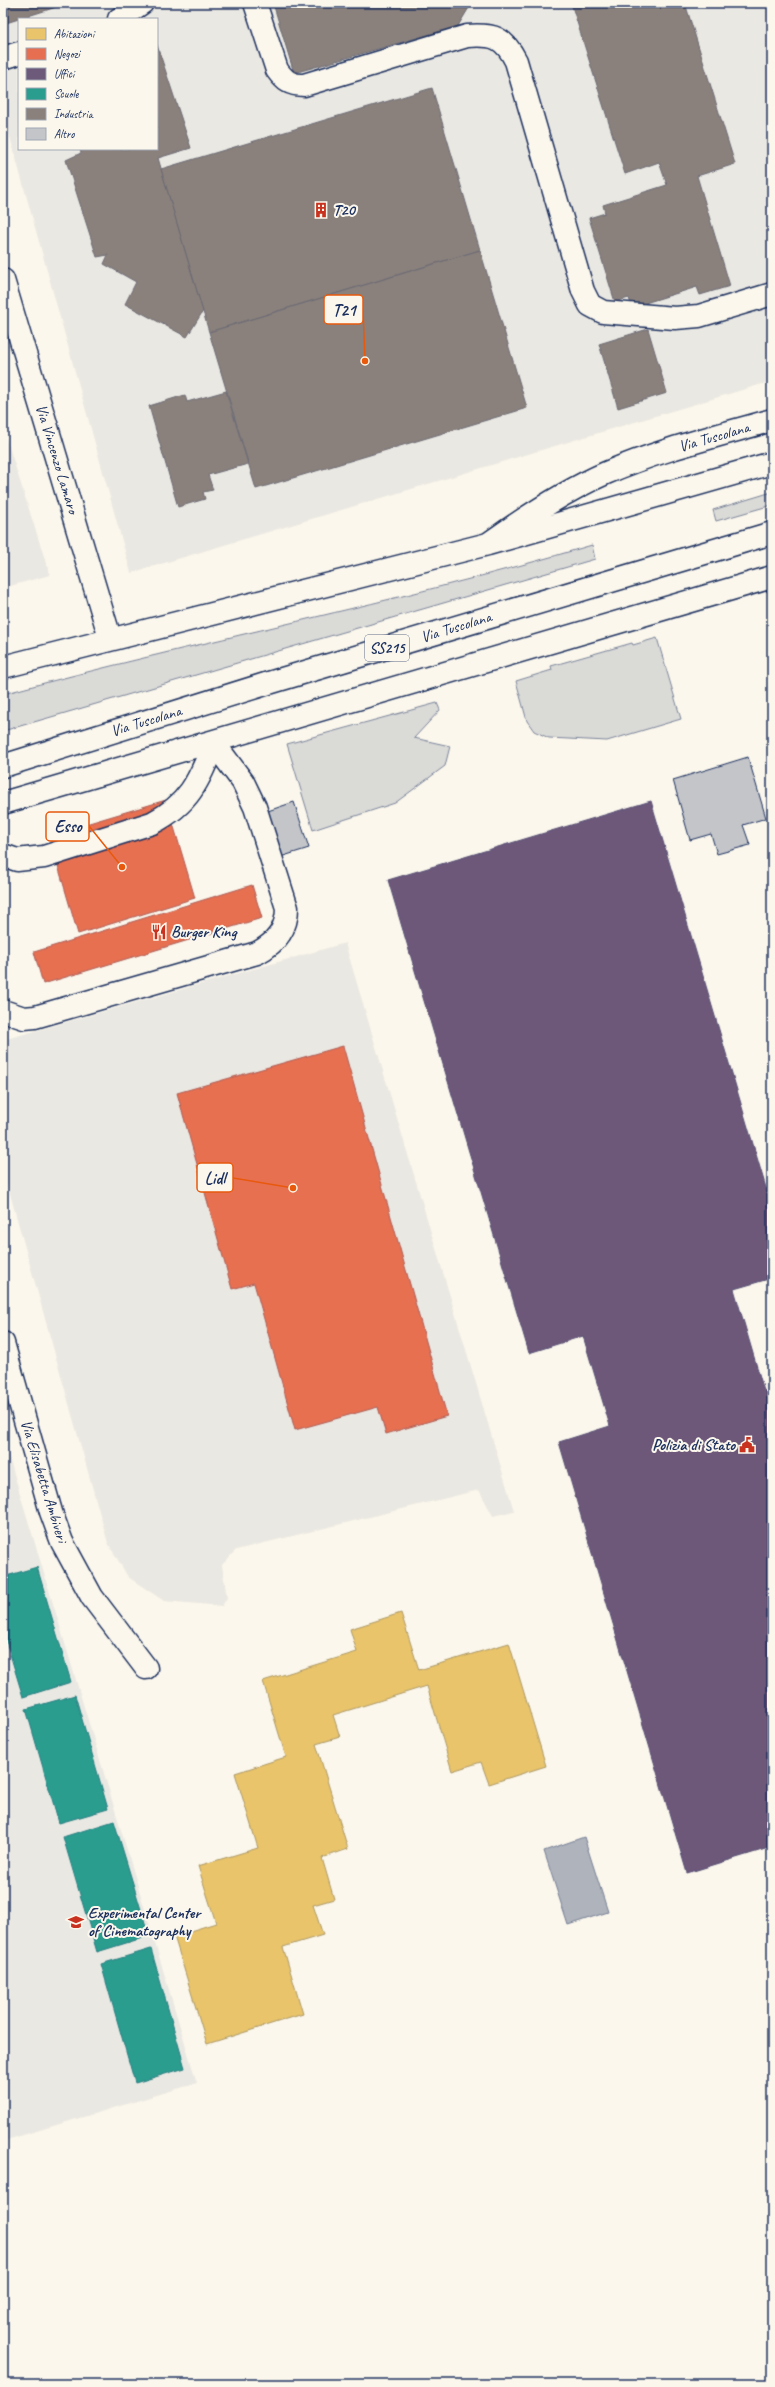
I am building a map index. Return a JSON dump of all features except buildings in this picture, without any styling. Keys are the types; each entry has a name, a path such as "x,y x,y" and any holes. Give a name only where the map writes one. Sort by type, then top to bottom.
{"street":[{"path":"120,18 142,3"},
{"path":"255,3 277,70 284,79 292,85 304,85 467,36 486,34 508,46 516,61 583,291 590,305 603,312 649,317 688,318 772,294"},
{"path":"3,58 18,53"},
{"name":"Via Vincenzo Lamaro","path":"3,280 110,638"},
{"name":"Via Tuscolana","path":"488,544 551,502 606,473 666,451 772,420"},
{"name":"Via Tuscolana","path":"3,667 110,638 488,544 772,463"},
{"name":"Via Tuscolana","path":"3,766 272,682 772,533"},
{"path":"3,803 214,743 772,577"},
{"path":"3,855 17,860 44,857 152,823 164,817 187,798 197,784 214,743"},
{"path":"3,1011 24,1018 35,1018 257,953 273,944 280,936 287,917 287,908 260,821 243,782 214,743"},
{"name":"Via Elisabetta Ambiveri","path":"3,1343 51,1512 62,1542 92,1597 146,1668"}],"shaded area":[{"path":"3,3 772,3 772,381 131,573 3,112"},
{"path":"3,428 50,575 3,588"},
{"path":"772,492 772,505 716,521 713,510"},
{"path":"592,545 595,559 3,731 3,694 371,604 519,566"},
{"path":"657,638 681,719 607,741 549,738 534,731 527,721 516,681 552,670 551,666 632,643 633,645"},
{"path":"437,703 440,710 414,738 450,746 445,766 395,803 313,830 287,744"},
{"path":"345,943 514,1511 493,1516 479,1490 236,1550 222,1565 227,1598 222,1606 164,1601 128,1577 108,1543 3,1169 3,1040"},
{"name":"Experimental Center of Cinematography","path":"3,1437 197,2083 3,2141"},
{"path":"584,1837 608,1912 568,1925 544,1851"}],"place":[{"name":"T20","path":"321,210"},
{"name":"T21","path":"365,361"},
{"name":"Esso","path":"122,867"},
{"name":"Burger King","path":"159,932"},
{"name":"Lidl","path":"293,1188"},
{"name":"Polizia di Stato","path":"747,1445"},
{"name":"Experimental Center of Cinematography","path":"76,1922"}]}
